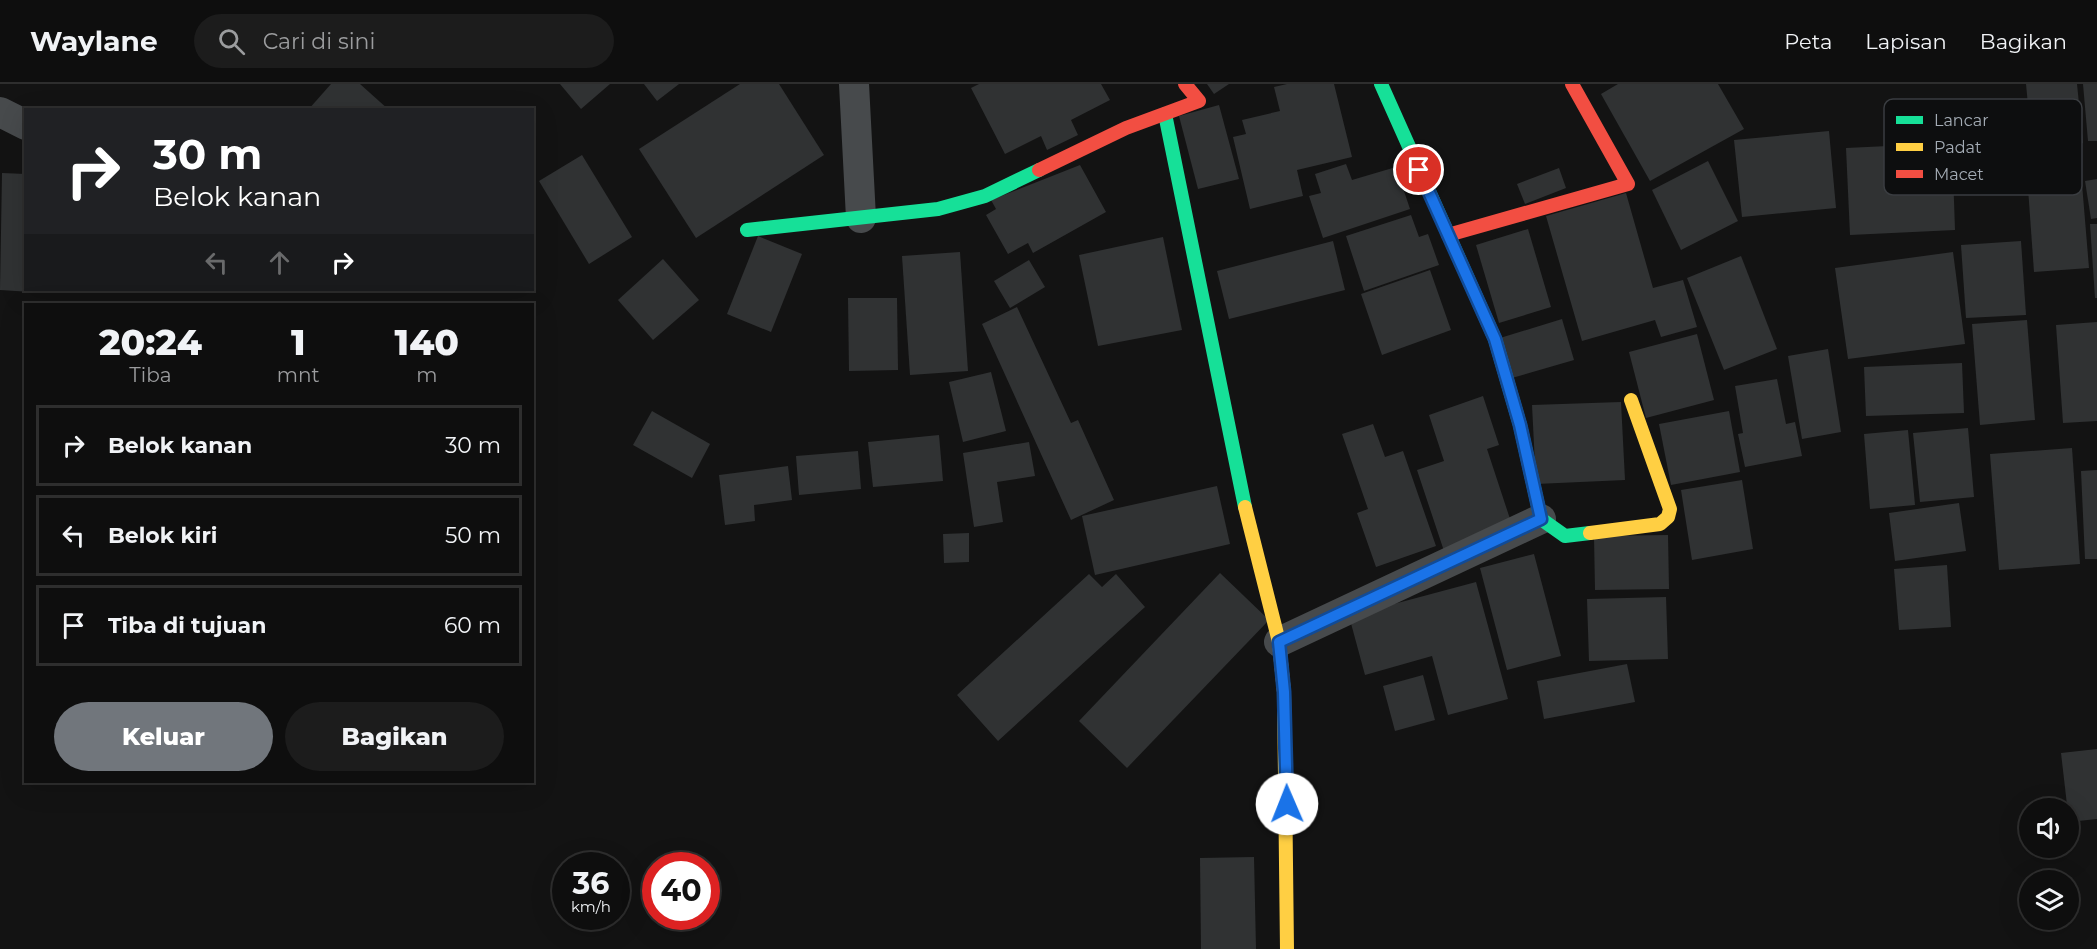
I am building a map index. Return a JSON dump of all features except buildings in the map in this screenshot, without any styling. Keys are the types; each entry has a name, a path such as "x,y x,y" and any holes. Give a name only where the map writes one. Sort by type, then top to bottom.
{"street":[{"path":"854,84 861,218"},
{"path":"747,230 938,209 985,196 1126,128 1199,101 1185,84"},
{"path":"1381,84 1495,339 1520,425 1541,519 1565,536 1660,524 1668,517 1670,509 1631,400"},
{"path":"1448,235 1628,184 1572,84"},
{"path":"0,112 24,124"},
{"path":"1165,114 1237,477 1279,642 1284,692 1287,949"},
{"path":"1279,642 1541,519"}],"traffic: fast":[{"path":"1381,84 1495,339 1520,425 1541,519 1565,536 1590,533"},
{"path":"1165,114 1245,507"},
{"path":"747,230 938,209 985,196 1039,170"}],"traffic: slow":[{"path":"1590,533 1660,524 1668,517 1670,509 1631,400"},
{"path":"1245,507 1279,642 1284,692 1287,949"}],"traffic: jam":[{"path":"1039,170 1126,128 1199,101 1185,84"},
{"path":"1448,235 1628,184 1572,84"}],"route":[{"path":"1287,804 1284,692 1279,642 1541,519 1533,492 1520,425 1495,339 1419,170"}]}
